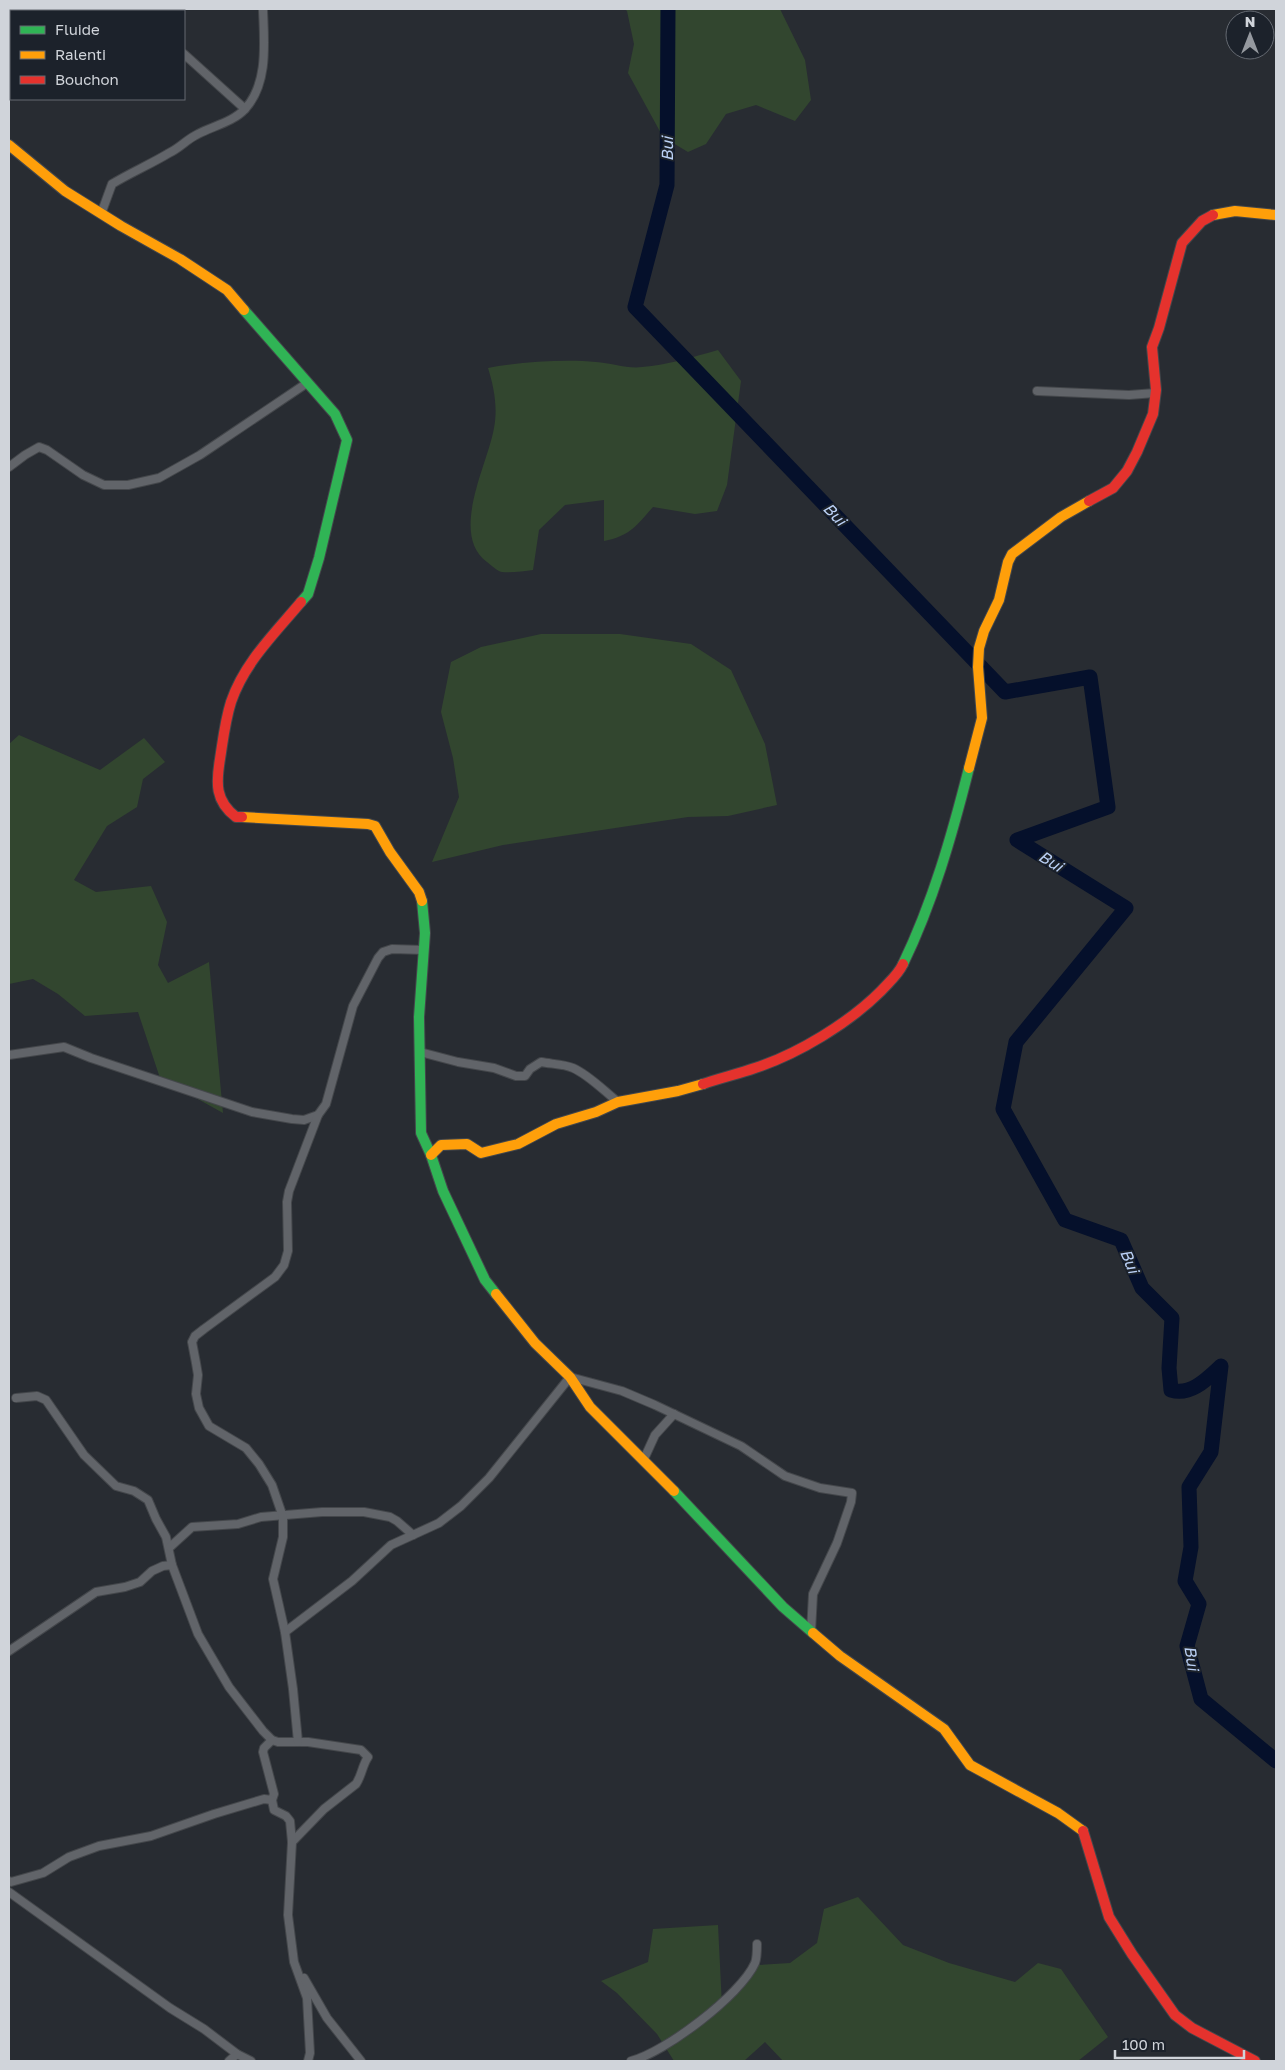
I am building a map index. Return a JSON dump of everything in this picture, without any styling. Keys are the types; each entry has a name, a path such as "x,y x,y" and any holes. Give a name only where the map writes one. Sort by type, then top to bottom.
{"street":[{"path":"101,214 112,184 172,152 190,138 222,124 245,109 255,94 264,60 263,9"},
{"path":"185,55 245,109"},
{"path":"9,145 65,192 164,250 226,290 335,414 347,440 319,558 308,594 259,652 244,675 232,700 217,766 218,791 221,802 236,817 267,817 375,826 421,896 424,913 424,950 419,1017 421,1133 444,1191 485,1280 535,1343 570,1377 590,1407 644,1459 783,1607 840,1656 944,1729 970,1765 1058,1813 1084,1832 1109,1917 1132,1954 1175,2015 1192,2028 1255,2061"},
{"path":"431,1155 441,1145 467,1144 481,1153 497,1150 518,1144 556,1124 596,1112 618,1102 678,1091 756,1068 791,1053 831,1030 870,1002 899,972 919,931 931,899 973,757 982,718 978,667 979,648 984,631 999,600 1008,562 1012,554 1061,517 1113,488 1126,471 1140,446 1154,414 1155,392 1152,347 1160,328 1182,243 1188,233 1214,213 1228,210 1276,215"},
{"path":"9,467 25,454 39,447 93,481 104,485 128,485 159,478 200,455 307,382"},
{"path":"1037,391 1128,395 1155,392"},
{"path":"298,1742 285,1632 273,1579 282,1547 283,1517 272,1484 259,1464 246,1448 214,1430 203,1417 196,1394 198,1374 192,1342 195,1336 275,1277 284,1265 288,1251 287,1202 289,1191 318,1115 326,1104 353,1006 383,952 392,949 424,950"},
{"path":"9,1055 64,1047 91,1058 252,1112 298,1120 318,1115"},
{"path":"420,1052 458,1062 494,1068 516,1076 525,1076 530,1069 541,1062 567,1066 590,1080 618,1102"},
{"path":"570,1377 622,1391 674,1414 741,1446 785,1476 820,1488 852,1493 851,1502 837,1543 813,1594 811,1632"},
{"path":"285,1632 352,1581 391,1545 439,1523 462,1506 489,1478 570,1377"},
{"path":"16,1398 37,1396 46,1400 84,1455 116,1486 134,1491 148,1500 170,1547 172,1565 194,1624 223,1679 272,1740 360,1750 368,1757 362,1765 360,1779 356,1784 324,1809 292,1842"},
{"path":"644,1459 655,1435 674,1414"},
{"path":"170,1547 192,1527 238,1524 267,1516 283,1517 322,1512 364,1512 390,1517 397,1520 412,1535"},
{"path":"9,1652 96,1592 140,1582 152,1571 163,1566 172,1565"},
{"path":"272,1740 263,1750 274,1794 272,1800 274,1810 286,1816 290,1821 292,1842 288,1914 294,1962 307,1998 310,2053 308,2061"},
{"path":"9,1881 43,1872 69,1857 99,1846 151,1836 264,1799 272,1800"},
{"path":"9,1892 170,2008 204,2029 237,2054 251,2061"},
{"path":"631,2061 652,2054 668,2044 711,2012 730,1995 755,1962 757,1944"},
{"path":"294,1962 327,2018 361,2061"},
{"path":"229,2061 237,2054"}],"green space":[{"path":"625,9 780,9 805,60 811,100 795,121 756,105 726,114 706,144 688,152 663,137 628,73 634,44"},
{"path":"718,350 741,381 727,485 717,511 695,514 653,507 632,529 613,539 604,541 604,500 565,505 539,530 533,570 502,572 487,562 476,550 471,534 471,517 474,498 494,428 496,413 495,398 488,368 556,361 584,361 642,367 671,363"},
{"path":"541,634 620,634 691,644 731,670 765,744 777,805 728,816 688,817 503,845 432,862 459,797 453,758 441,712 451,662 481,647"},
{"path":"19,735 100,770 144,738 165,762 143,779 137,807 107,826 74,880 96,892 151,886 167,922 158,965 168,983 209,962 223,1113 160,1078 138,1012 85,1016 58,994 33,979 9,984 9,744"},
{"path":"858,1897 903,1945 949,1963 1015,1982 1038,1963 1061,1969 1108,2037 1078,2061 783,2061 765,2042 744,2061 674,2061 657,2034 617,1993 601,1981 648,1962 653,1929 718,1925 722,2006 758,1965 790,1963 817,1943 824,1909"}],"waterway":[{"name":"Bui","path":"668,9 667,185 635,307 1005,692 1090,677 1108,807 1017,840 1126,908 1016,1042 1003,1109 1065,1220 1121,1240 1142,1288 1172,1318 1169,1368 1171,1390 1185,1391 1192,1388 1204,1381 1221,1366 1211,1452 1189,1487 1191,1547 1185,1581 1199,1604 1187,1646 1201,1699 1276,1761"}],"traffic: fast":[{"path":"244,310 335,414 347,440 319,558 308,594 301,602"},
{"path":"903,964 933,892 969,768"},
{"path":"422,901 425,933 419,1017 421,1133 431,1155 443,1191 485,1280 496,1294"},
{"path":"674,1491 783,1607 813,1633"}],"traffic: slow":[{"path":"9,145 65,191 121,226 180,259 227,290 244,310"},
{"path":"1213,215 1235,211 1276,215"},
{"path":"969,768 982,718 978,667 979,648 984,631 999,600 1008,562 1012,554 1061,517 1089,501"},
{"path":"242,817 368,824 375,826 390,852 419,892 422,901"},
{"path":"431,1155 441,1145 467,1144 481,1153 518,1144 556,1124 596,1112 618,1102 678,1091 703,1084"},
{"path":"496,1294 535,1343 570,1377 590,1407 674,1491"},
{"path":"813,1633 840,1656 944,1729 970,1765 1058,1813 1083,1831"}],"traffic: jam":[{"path":"1089,501 1113,488 1127,471 1137,452 1153,414 1156,390 1152,347 1182,243 1202,221 1213,215"},
{"path":"242,817 236,817 224,805 218,784 224,730 229,709 237,688 252,661 301,602"},
{"path":"703,1084 771,1062 822,1036 854,1015 868,1003 899,972 903,964"},
{"path":"1083,1831 1109,1917 1132,1954 1175,2015 1192,2028 1255,2061"}]}
